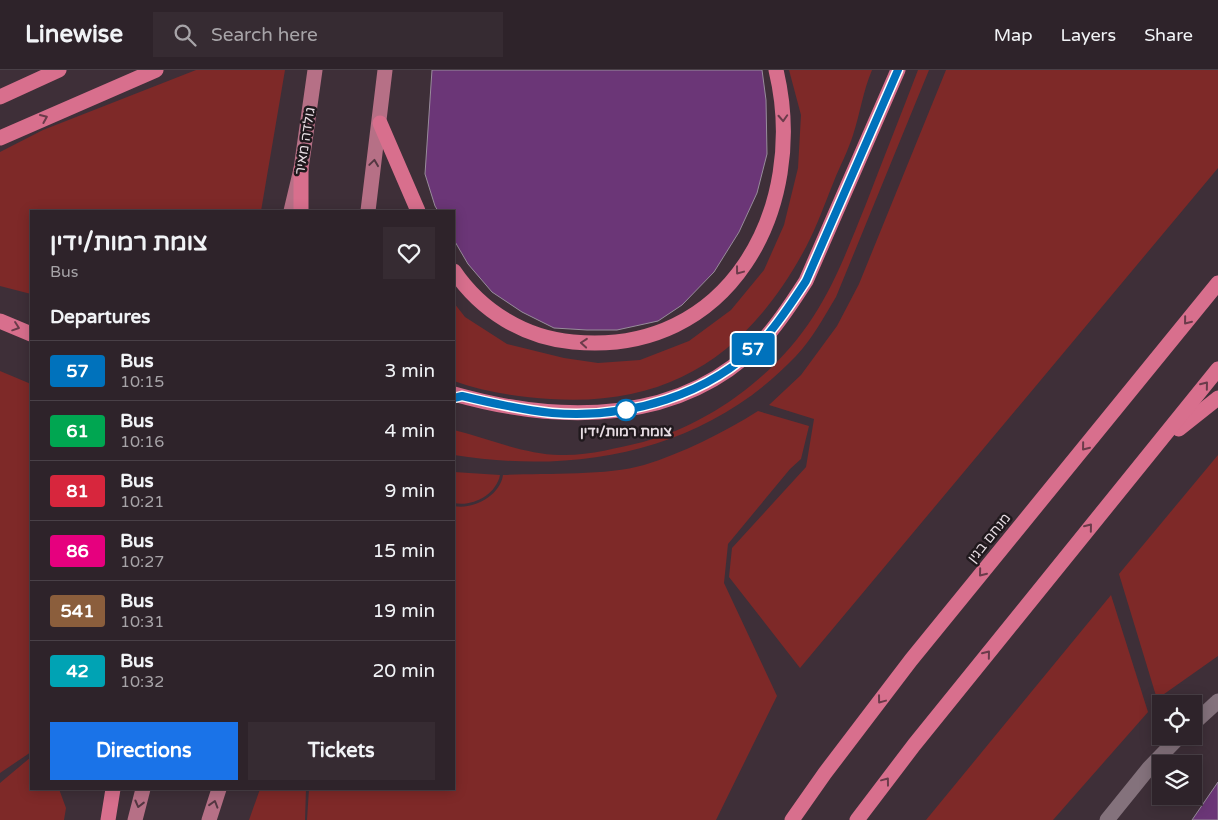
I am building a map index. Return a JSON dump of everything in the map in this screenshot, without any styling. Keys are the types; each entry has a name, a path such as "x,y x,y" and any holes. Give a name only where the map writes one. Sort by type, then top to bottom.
{"highway":[{"path":"0,97 59,70"},
{"path":"0,138 156,70"},
{"path":"455,272 462,283 493,312 520,330 561,341 602,345 651,337 692,318 721,295 744,266 760,238 771,210 780,176 784,140 782,98 776,70"},
{"path":"456,396 552,413 602,414 648,406 687,393 733,366 763,340 786,313 806,281 898,70"},
{"path":"380,123 418,210"},
{"path":"301,169 301,210"},
{"name":"מנחם בגין","path":"792,820 824,773 911,660 1218,283"},
{"path":"0,321 30,334"},
{"path":"857,820 914,745 1218,369"},
{"path":"1119,491 1158,446 1218,398"},
{"path":"108,820 113,790"}],"main road":[{"name":"גולדה מאיר","path":"292,210 301,169 315,70"},
{"path":"368,210 385,70"},
{"path":"135,820 143,790"},
{"path":"209,820 219,790"}],"street":[{"path":"1202,716 1218,701"},
{"path":"1107,820 1149,768 1171,745"}],"shaded area":[{"path":"196,70 285,70 261,210 30,210 30,294 0,286 0,152 43,130"},
{"path":"789,70 872,70 851,141 806,247 784,284 759,317 732,344 702,366 670,382 633,394 594,399 550,399 489,391 455,381 455,304 465,317 507,344 564,358 598,363 640,360 689,341 731,310 764,270 784,225 798,168 801,115"},
{"path":"918,70 929,70 836,297 818,328 802,349 761,388 722,414 681,434 638,449 593,458 548,461 501,460 455,455 455,430 533,452 570,455 591,453 643,442 668,434 716,410 760,378 798,339 829,290 854,233"},
{"path":"946,70 1218,70 1218,168 800,668 729,577 732,548 806,467 814,419 769,405 801,375 837,326 859,284"},
{"path":"0,371 30,384 30,753 0,773"},
{"path":"758,411 809,426 801,459 790,469 728,544 724,583 777,696 716,820 307,820 309,790 455,790 455,506 469,506 484,500 497,489 503,475 629,469 673,455 731,427"},
{"path":"1218,455 1218,656 1163,695 1156,695 1119,574"},
{"path":"455,472 500,475 498,482 488,494 475,501 455,503"},
{"path":"1111,595 1148,712 1053,820 926,820"},
{"path":"30,758 30,790 59,790 66,808 64,820 0,820 0,783"},
{"path":"260,790 306,790 305,820 249,820"}],"building":[{"path":"432,70 762,70 766,100 767,154 757,193 739,232 714,272 682,305 658,321 617,330 554,328 522,312 492,292 468,264 455,242 455,210 437,210 425,174"},
{"path":"1218,782 1218,820 1192,820"}],"bus line":[{"name":"57","path":"455,398 462,396 505,406 552,413 602,414 648,406 687,393 733,366 763,340 786,313 806,281 898,70"}],"place":[{"name":"צומת רמות/ידין","path":"626,410"}]}
